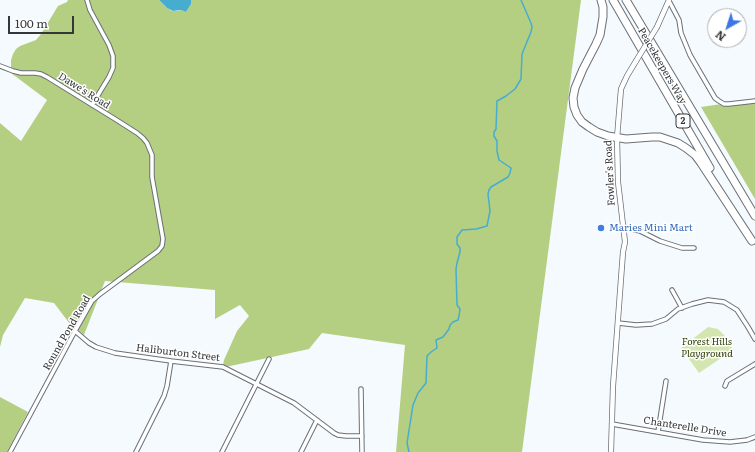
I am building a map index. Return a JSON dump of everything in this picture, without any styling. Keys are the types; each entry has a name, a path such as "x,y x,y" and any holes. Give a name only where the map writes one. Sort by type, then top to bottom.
{"highway":[{"path":"601,0 603,17 600,36 575,88 573,98 577,115 582,122 597,132 626,139 652,137 660,138 678,143 686,148 695,155 701,163 754,243"},
{"name":"Peacekeepers Way","path":"613,0 754,243"},
{"name":"Peacekeepers Way","path":"626,0 755,216"}],"street":[{"path":"87,0 90,10 109,45 113,56 113,68 109,78 92,104"},
{"path":"669,0 679,20 681,33 690,55 715,98 724,104 755,101"},
{"name":"Fowler's Road","path":"611,452 613,386 625,242 618,182 617,138 621,89 656,27 669,0"},
{"name":"Dawe's Road","path":"0,66 21,73 41,74 137,133 143,138 150,149"},
{"name":"Round Pond Road","path":"10,452 92,302 100,294 158,251 162,246 163,239 152,177 152,155 150,149"},
{"path":"624,227 640,231 660,241 682,248 694,248"},
{"path":"672,290 682,308"},
{"path":"618,322 636,325 652,324 666,319 678,309 708,300 724,302 737,310 755,339"},
{"name":"Haliburton Street","path":"75,331 89,343 105,350 127,355 171,361 223,366 294,403 338,435 362,436"},
{"path":"222,452 269,359"},
{"path":"136,452 164,396 171,361"},
{"path":"724,386 727,381 755,364"},
{"path":"658,432 666,381"},
{"path":"361,388 362,452"},
{"path":"301,452 317,420"},
{"name":"Chanterelle Drive","path":"612,424 702,440 730,442 747,440 755,437"}],"green space":[{"path":"68,0 159,0 172,11 181,10 186,12 191,4 191,0 581,0 522,452 396,452 405,345 322,333 309,349 221,368 237,331 249,316 240,305 215,319 215,290 105,281 84,335 77,329 73,328 54,303 25,298 3,335 0,347 0,123 21,141 47,100 11,73 11,60 16,49 36,40 58,6 67,2"},
{"path":"755,99 755,199 701,107"},
{"name":"Forest Hills Playground","path":"708,327 718,329 725,336 733,350 699,373 681,348"},
{"path":"0,397 28,412 7,452 0,452"}],"water":[{"path":"159,0 191,0 191,4 186,12 181,10 173,11 167,8"}],"waterway":[{"path":"409,452 407,443 413,405 418,393 426,383 427,356 437,348 436,340 443,337 450,325 458,320 459,316 460,309 457,305 456,269 460,248 457,244 457,237 462,230 476,229 487,226 490,211 489,190 491,187 508,177 510,173 511,168 499,160 497,141 494,136 494,132 496,129 497,101 515,89 521,79 522,54 531,32 531,23 521,0"}],"place":[{"name":"Maries Mini Mart","path":"601,228"}]}
